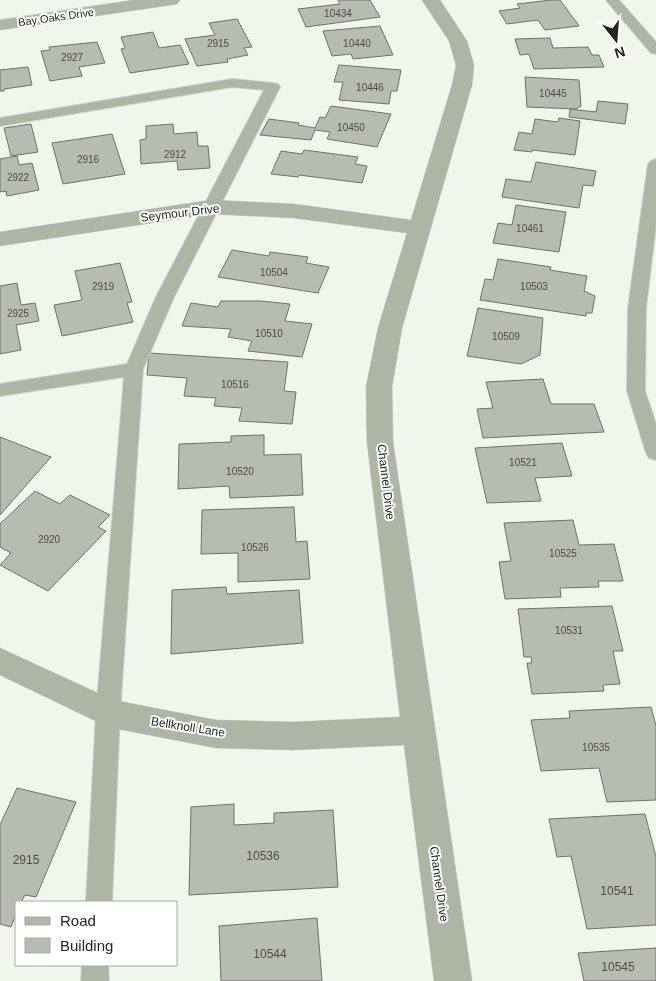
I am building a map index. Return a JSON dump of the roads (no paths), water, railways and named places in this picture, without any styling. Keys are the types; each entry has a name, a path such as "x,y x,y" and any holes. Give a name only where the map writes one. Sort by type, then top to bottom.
{"street":[{"name":"Bay Oaks Drive","path":"0,25 171,0"},
{"name":"Channel Drive","path":"431,0 458,41 465,65 462,85 390,328 379,388 380,442 453,981"},
{"name":"Seymour Drive","path":"0,239 211,207 294,211 420,228"},
{"name":"Bellknoll Lane","path":"0,661 108,713 216,734 293,736 418,730"}],"lane":[{"path":"612,0 656,50"},
{"path":"0,122 232,83 273,88 165,297 134,369 108,713 98,901"},
{"path":"656,164 637,308 636,391 656,453"},
{"path":"0,390 134,369"},
{"path":"95,966 95,981"}]}
